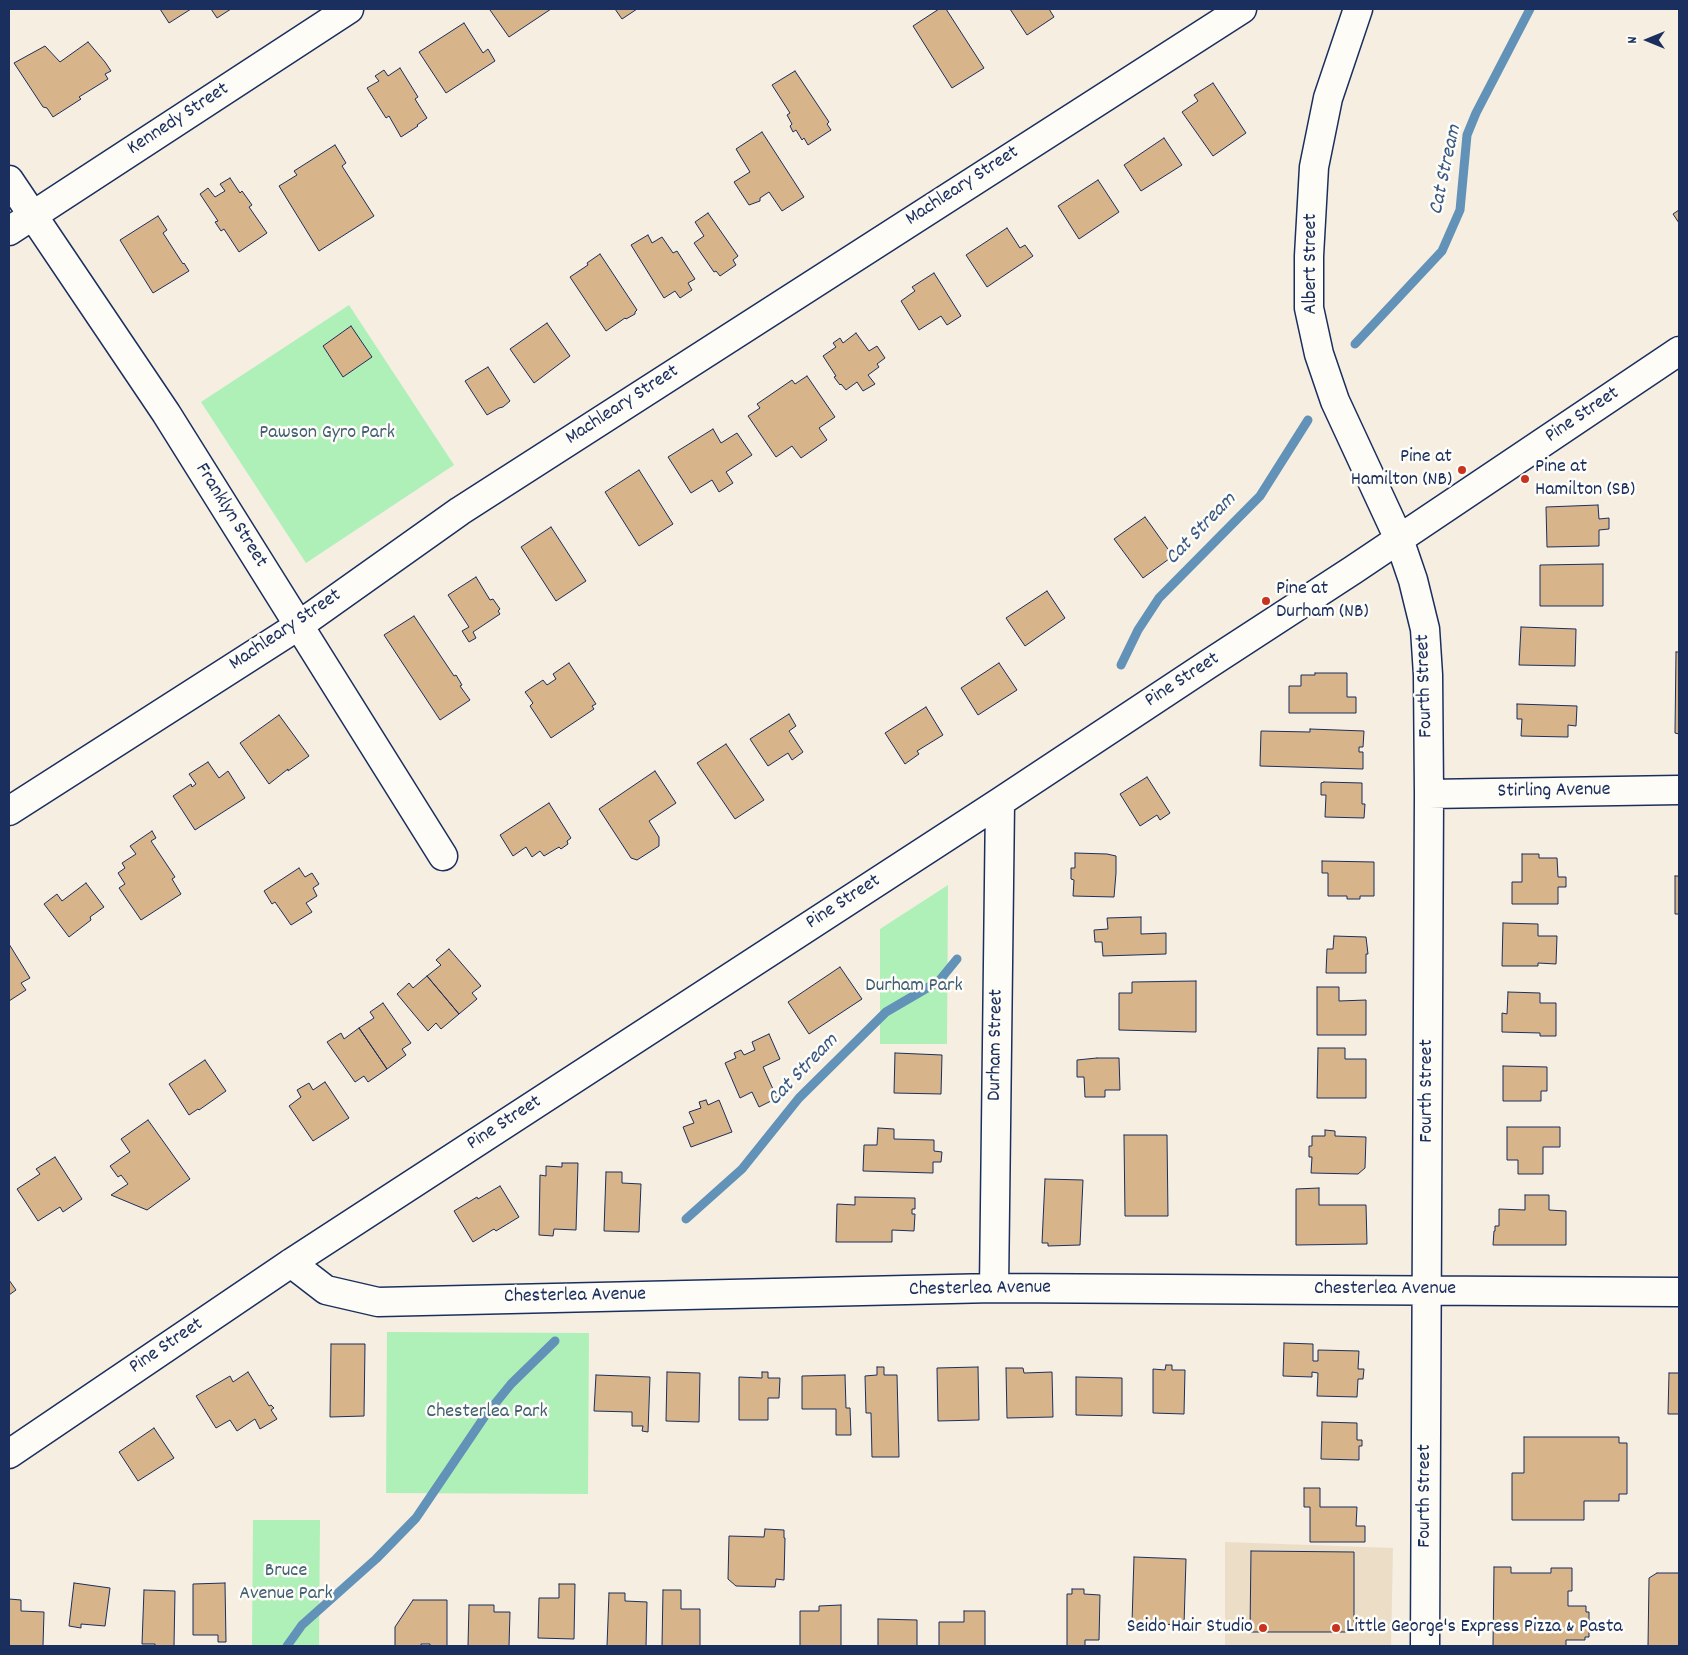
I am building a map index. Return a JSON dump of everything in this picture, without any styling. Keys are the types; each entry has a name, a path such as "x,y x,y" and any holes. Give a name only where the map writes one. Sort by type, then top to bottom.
{"street":[{"name":"Kennedy Street","path":"9,231 349,9"},
{"name":"Machleary Street","path":"9,811 298,626 460,511 1242,9"},
{"name":"Albert Street","path":"1358,9 1328,98 1314,167 1309,256 1309,308 1319,354 1335,401 1399,539"},
{"name":"Franklyn Street","path":"9,180 166,413 443,856"},
{"name":"Pine Street","path":"9,1454 291,1263 1000,802 1399,539 1679,351"},
{"name":"Fourth Street","path":"1399,539 1413,580 1425,629 1428,675 1425,1646"},
{"name":"Stirling Avenue","path":"1429,794 1679,790"},
{"name":"Durham Street","path":"994,1288 1000,802"},
{"name":"Chesterlea Avenue","path":"291,1263 326,1290 378,1302 994,1288 1679,1292"}],"shaded area":[{"path":"1225,1542 1393,1548 1391,1646 1225,1646"}],"green space":[{"name":"Pawson Gyro Park","path":"349,305 454,465 306,563 201,402"},
{"name":"Durham Park","path":"948,885 947,1044 880,1044 880,929"},
{"name":"Chesterlea Park","path":"387,1332 589,1333 588,1494 386,1493"},
{"name":"Bruce Avenue Park","path":"253,1520 320,1520 319,1646 252,1646"}],"building":[{"path":"160,9 191,9 169,23"},
{"path":"211,9 231,9 217,18"},
{"path":"491,9 551,9 509,37"},
{"path":"615,9 637,9 622,19"},
{"path":"939,9 946,9 984,68 952,88 913,26"},
{"path":"1010,9 1049,9 1054,17 1027,35"},
{"path":"464,23 483,53 488,49 495,61 446,93 419,52"},
{"path":"88,42 111,71 105,74 108,79 79,97 81,99 53,117 47,108 43,107 14,63 45,46 60,62"},
{"path":"400,68 418,97 415,99 427,118 401,137 389,116 386,118 367,88 379,81 375,76 384,70 388,76"},
{"path":"795,71 829,122 827,124 831,130 808,145 804,138 802,140 796,130 793,132 790,126 792,124 787,115 790,113 772,85"},
{"path":"1213,83 1246,133 1213,156 1182,112 1198,101 1194,95"},
{"path":"762,132 804,197 782,211 769,192 760,198 760,201 749,205 734,182 750,172 736,149"},
{"path":"1164,138 1182,165 1141,191 1124,165"},
{"path":"335,145 346,163 342,166 374,216 319,251 279,186 297,175 294,171"},
{"path":"230,178 240,193 242,191 252,205 249,207 267,233 239,252 224,229 221,231 215,222 218,221 200,194 208,188 215,197 225,191 220,184"},
{"path":"1098,180 1119,212 1079,239 1058,206"},
{"path":"1679,210 1679,223 1673,214"},
{"path":"708,213 738,256 733,260 736,265 720,276 716,271 714,272 694,243 704,236 695,222"},
{"path":"158,216 167,230 163,233 189,271 153,293 120,240"},
{"path":"1007,228 1020,248 1025,245 1033,256 987,287 966,255"},
{"path":"648,235 652,243 662,237 673,253 677,251 695,279 688,283 692,290 680,298 675,291 664,298 631,245"},
{"path":"600,254 637,310 635,314 625,318 606,331 570,277"},
{"path":"934,273 961,316 947,325 941,316 919,330 901,301 915,291 912,287"},
{"path":"547,323 570,356 534,383 510,349"},
{"path":"351,326 372,357 343,377 323,346"},
{"path":"856,333 869,351 877,346 885,358 877,364 879,367 868,375 875,384 863,391 857,382 846,390 840,385 823,356 836,347 833,343 840,338 843,343"},
{"path":"488,367 510,401 487,415 465,381"},
{"path":"807,376 835,417 819,428 827,440 801,458 792,446 776,457 748,416 760,408 757,404 792,380 795,384"},
{"path":"713,429 721,443 737,433 752,455 726,472 733,483 719,492 712,480 691,493 668,457"},
{"path":"639,470 673,524 639,546 605,492"},
{"path":"1598,505 1599,519 1609,518 1609,529 1599,530 1599,546 1547,547 1546,507"},
{"path":"1145,517 1173,556 1143,578 1114,539"},
{"path":"551,527 586,581 556,601 521,547"},
{"path":"1603,564 1603,606 1540,606 1540,565"},
{"path":"476,577 490,600 493,599 500,609 498,611 500,614 473,632 476,638 469,642 462,631 469,627 448,595"},
{"path":"1047,591 1065,618 1025,646 1006,618"},
{"path":"414,616 454,676 456,675 462,685 460,686 470,700 440,720 384,635"},
{"path":"1521,627 1576,629 1575,666 1519,665"},
{"path":"1676,652 1679,652 1679,734 1675,733"},
{"path":"569,663 596,704 592,706 594,709 551,738 530,706 533,703 525,692 543,680 547,685 556,679 553,674"},
{"path":"999,663 1017,690 978,715 961,688"},
{"path":"1315,673 1347,673 1347,697 1356,697 1356,713 1289,713 1289,686 1301,686 1301,675 1315,675"},
{"path":"1517,704 1577,706 1576,726 1568,725 1568,737 1521,736 1522,719 1517,719"},
{"path":"926,707 943,735 917,751 919,754 905,764 885,733"},
{"path":"789,714 796,726 789,731 803,752 792,760 788,753 768,766 750,739"},
{"path":"279,715 309,756 269,784 240,743"},
{"path":"1310,729 1364,731 1363,747 1359,747 1359,752 1363,752 1363,769 1260,766 1261,731 1310,732"},
{"path":"726,744 764,800 735,819 697,763"},
{"path":"208,762 219,778 228,771 245,798 195,830 173,796 191,784 192,787 196,784 189,774"},
{"path":"655,771 676,803 649,821 659,837 659,846 637,860 631,858 599,809"},
{"path":"1147,777 1170,813 1160,820 1157,815 1140,826 1120,794"},
{"path":"1321,783 1362,783 1362,804 1365,804 1364,818 1325,817 1326,795 1321,795"},
{"path":"549,803 571,838 567,841 568,844 544,856 540,851 532,857 526,847 513,856 500,835"},
{"path":"152,831 156,838 151,841 175,877 172,879 181,894 141,920 119,888 125,884 118,873 125,868 122,863 136,854 130,846"},
{"path":"1075,853 1116,856 1114,897 1073,896 1074,880 1071,879 1071,868 1075,868"},
{"path":"1522,854 1539,854 1539,858 1557,858 1558,877 1566,877 1566,887 1558,887 1558,904 1512,904 1512,882 1522,882"},
{"path":"1322,861 1374,862 1374,896 1360,896 1360,899 1347,899 1347,896 1328,896 1328,873 1322,873"},
{"path":"299,868 305,877 312,873 319,884 313,888 317,896 306,903 312,912 291,925 275,902 272,904 264,891"},
{"path":"1675,876 1679,876 1679,914 1675,914"},
{"path":"86,883 104,907 90,917 91,920 69,937 44,904 57,894 62,901"},
{"path":"1141,917 1141,934 1166,933 1166,954 1103,956 1102,942 1095,942 1094,930 1108,929 1107,918"},
{"path":"1503,923 1538,924 1538,936 1557,936 1556,964 1538,963 1538,966 1502,966"},
{"path":"1334,936 1366,937 1368,954 1366,954 1366,973 1326,973 1327,949 1333,949"},
{"path":"9,944 30,978 21,983 26,990 9,1001"},
{"path":"449,949 481,986 472,993 477,999 459,1014 427,976 441,965 436,960"},
{"path":"840,967 862,999 809,1034 788,1002"},
{"path":"427,976 459,1014 441,1029 436,1023 428,1031 397,994 409,983 413,988"},
{"path":"1196,981 1196,1032 1119,1030 1119,993 1132,993 1132,982"},
{"path":"1317,987 1339,987 1339,1001 1366,1000 1366,1035 1317,1035"},
{"path":"1508,992 1540,993 1540,1003 1556,1003 1556,1036 1540,1036 1540,1033 1502,1032 1502,1013 1507,1014"},
{"path":"383,1003 411,1043 402,1049 406,1055 387,1069 359,1028 374,1018 370,1012"},
{"path":"359,1028 387,1069 368,1082 364,1076 355,1082 327,1042 341,1033 344,1039"},
{"path":"769,1034 780,1059 763,1067 777,1098 759,1107 752,1092 740,1098 725,1063 736,1058 734,1053 741,1050 744,1055 755,1050 752,1042"},
{"path":"1318,1048 1345,1048 1345,1059 1366,1059 1366,1098 1317,1098"},
{"path":"895,1053 942,1055 941,1094 894,1093"},
{"path":"1119,1058 1120,1090 1105,1090 1105,1097 1085,1097 1084,1077 1077,1077 1077,1060"},
{"path":"205,1060 226,1091 189,1115 169,1084"},
{"path":"1503,1066 1547,1067 1547,1091 1541,1091 1541,1101 1503,1101"},
{"path":"325,1082 349,1118 313,1141 289,1106 301,1097 297,1090 309,1083 313,1090"},
{"path":"706,1100 708,1105 719,1100 732,1132 691,1147 683,1127 694,1123 689,1112 701,1108 699,1102"},
{"path":"148,1120 190,1179 147,1210 111,1195 128,1184 121,1175 118,1177 110,1166 130,1152 121,1139"},
{"path":"1507,1127 1560,1127 1560,1147 1543,1147 1543,1174 1518,1174 1518,1160 1507,1160"},
{"path":"878,1128 894,1129 894,1139 934,1140 934,1151 942,1152 941,1162 933,1162 933,1173 863,1171 864,1145 877,1145"},
{"path":"1325,1130 1335,1131 1335,1136 1366,1137 1365,1168 1358,1174 1311,1173 1312,1157 1309,1157 1309,1146 1312,1146 1312,1136 1325,1136"},
{"path":"1124,1135 1167,1135 1168,1216 1125,1216"},
{"path":"55,1157 82,1199 63,1212 60,1207 38,1221 17,1189 40,1174 36,1169"},
{"path":"562,1163 578,1163 576,1230 554,1229 553,1236 539,1235 540,1175 546,1176 546,1166 562,1167"},
{"path":"606,1172 622,1172 622,1183 641,1184 639,1232 604,1231"},
{"path":"1045,1179 1083,1180 1080,1245 1048,1246 1048,1243 1042,1243"},
{"path":"500,1186 519,1217 473,1242 454,1211"},
{"path":"1319,1188 1319,1205 1366,1205 1367,1244 1296,1245 1296,1189"},
{"path":"1525,1195 1549,1195 1549,1210 1566,1211 1566,1245 1493,1245 1495,1226 1499,1226 1499,1209 1525,1210"},
{"path":"855,1197 915,1198 915,1209 912,1209 912,1214 915,1214 914,1231 892,1230 892,1242 836,1242 837,1204 855,1205"},
{"path":"9,1280 16,1290 9,1295"},
{"path":"1284,1343 1313,1344 1313,1361 1318,1361 1318,1350 1359,1351 1358,1369 1364,1369 1363,1379 1358,1379 1357,1397 1317,1396 1318,1373 1312,1372 1312,1377 1283,1376"},
{"path":"331,1344 365,1344 364,1416 330,1417"},
{"path":"1166,1365 1172,1365 1172,1370 1185,1370 1184,1414 1153,1413 1153,1369 1165,1370"},
{"path":"877,1367 884,1367 884,1375 897,1375 899,1457 872,1457 871,1413 866,1413 865,1376 877,1375"},
{"path":"978,1367 979,1420 938,1421 937,1368"},
{"path":"1006,1368 1023,1368 1024,1373 1052,1372 1053,1417 1007,1418"},
{"path":"248,1372 269,1406 271,1405 274,1408 271,1410 277,1419 260,1429 255,1419 237,1431 230,1420 216,1428 196,1396 230,1376 233,1382"},
{"path":"667,1372 700,1373 699,1422 666,1421"},
{"path":"762,1372 768,1372 768,1378 780,1378 779,1398 768,1398 768,1420 739,1420 739,1377 762,1378"},
{"path":"1669,1373 1679,1373 1679,1414 1668,1414"},
{"path":"596,1375 650,1377 648,1432 642,1431 643,1426 632,1426 632,1412 594,1411"},
{"path":"845,1375 846,1408 850,1408 851,1435 836,1435 836,1409 802,1409 802,1376"},
{"path":"1076,1377 1122,1378 1122,1416 1076,1415"},
{"path":"1322,1422 1357,1423 1357,1440 1362,1440 1362,1446 1359,1446 1359,1460 1321,1459"},
{"path":"154,1428 174,1458 138,1481 119,1452"},
{"path":"1524,1437 1619,1437 1619,1443 1627,1443 1627,1494 1619,1494 1619,1501 1584,1501 1584,1520 1512,1520 1512,1473 1524,1473"},
{"path":"1304,1488 1320,1488 1320,1507 1357,1507 1356,1526 1365,1526 1365,1542 1310,1542 1310,1507 1304,1507"},
{"path":"765,1529 784,1530 784,1580 776,1579 775,1587 736,1586 728,1579 729,1536 764,1537"},
{"path":"1251,1551 1354,1552 1354,1632 1250,1632"},
{"path":"1134,1557 1186,1559 1184,1625 1132,1623"},
{"path":"1494,1567 1511,1567 1511,1573 1551,1573 1551,1568 1572,1568 1572,1591 1568,1591 1568,1606 1586,1606 1586,1612 1589,1612 1589,1637 1585,1637 1585,1640 1566,1640 1566,1646 1493,1646"},
{"path":"1657,1573 1679,1573 1679,1646 1648,1646 1649,1578"},
{"path":"74,1583 110,1588 105,1626 81,1624 81,1628 69,1626"},
{"path":"225,1583 226,1642 218,1642 218,1635 193,1635 193,1584"},
{"path":"559,1584 575,1584 574,1639 538,1638 539,1598 559,1598"},
{"path":"1072,1589 1084,1589 1084,1594 1100,1595 1099,1640 1085,1640 1085,1646 1067,1646 1067,1594 1072,1594"},
{"path":"144,1590 175,1591 174,1646 142,1644"},
{"path":"663,1590 681,1590 681,1609 700,1609 700,1646 662,1646"},
{"path":"609,1593 625,1593 625,1601 647,1602 646,1646 607,1646"},
{"path":"9,1599 21,1600 21,1611 44,1612 43,1646 9,1646"},
{"path":"413,1600 447,1600 447,1646 421,1644 421,1646 395,1646 395,1627"},
{"path":"469,1605 494,1605 494,1612 510,1612 509,1646 468,1646"},
{"path":"841,1605 841,1646 800,1646 800,1611 819,1611 819,1606"},
{"path":"964,1611 985,1611 985,1646 939,1646 939,1622 964,1622"},
{"path":"878,1619 917,1620 917,1646 878,1646"}],"waterway":[{"name":"Cat Stream","path":"1355,344 1442,251 1460,210 1467,135 1476,113 1530,9"},
{"name":"Cat Stream","path":"1121,665 1138,630 1159,598 1260,496 1308,420"},
{"name":"Cat Stream","path":"686,1219 742,1169 799,1098 886,1012 939,981 957,959"},
{"name":"Cat Stream","path":"287,1646 302,1625 376,1559 416,1518 485,1416 511,1384 555,1341"}],"place":[{"name":"Pine at Hamilton (NB)","path":"1462,470"},
{"name":"Pine at Hamilton (SB)","path":"1525,479"},
{"name":"Pine at Durham (NB)","path":"1266,601"},
{"name":"Seido Hair Studio","path":"1263,1628"},
{"name":"Little George's Express Pizza & Pasta","path":"1336,1628"}]}
